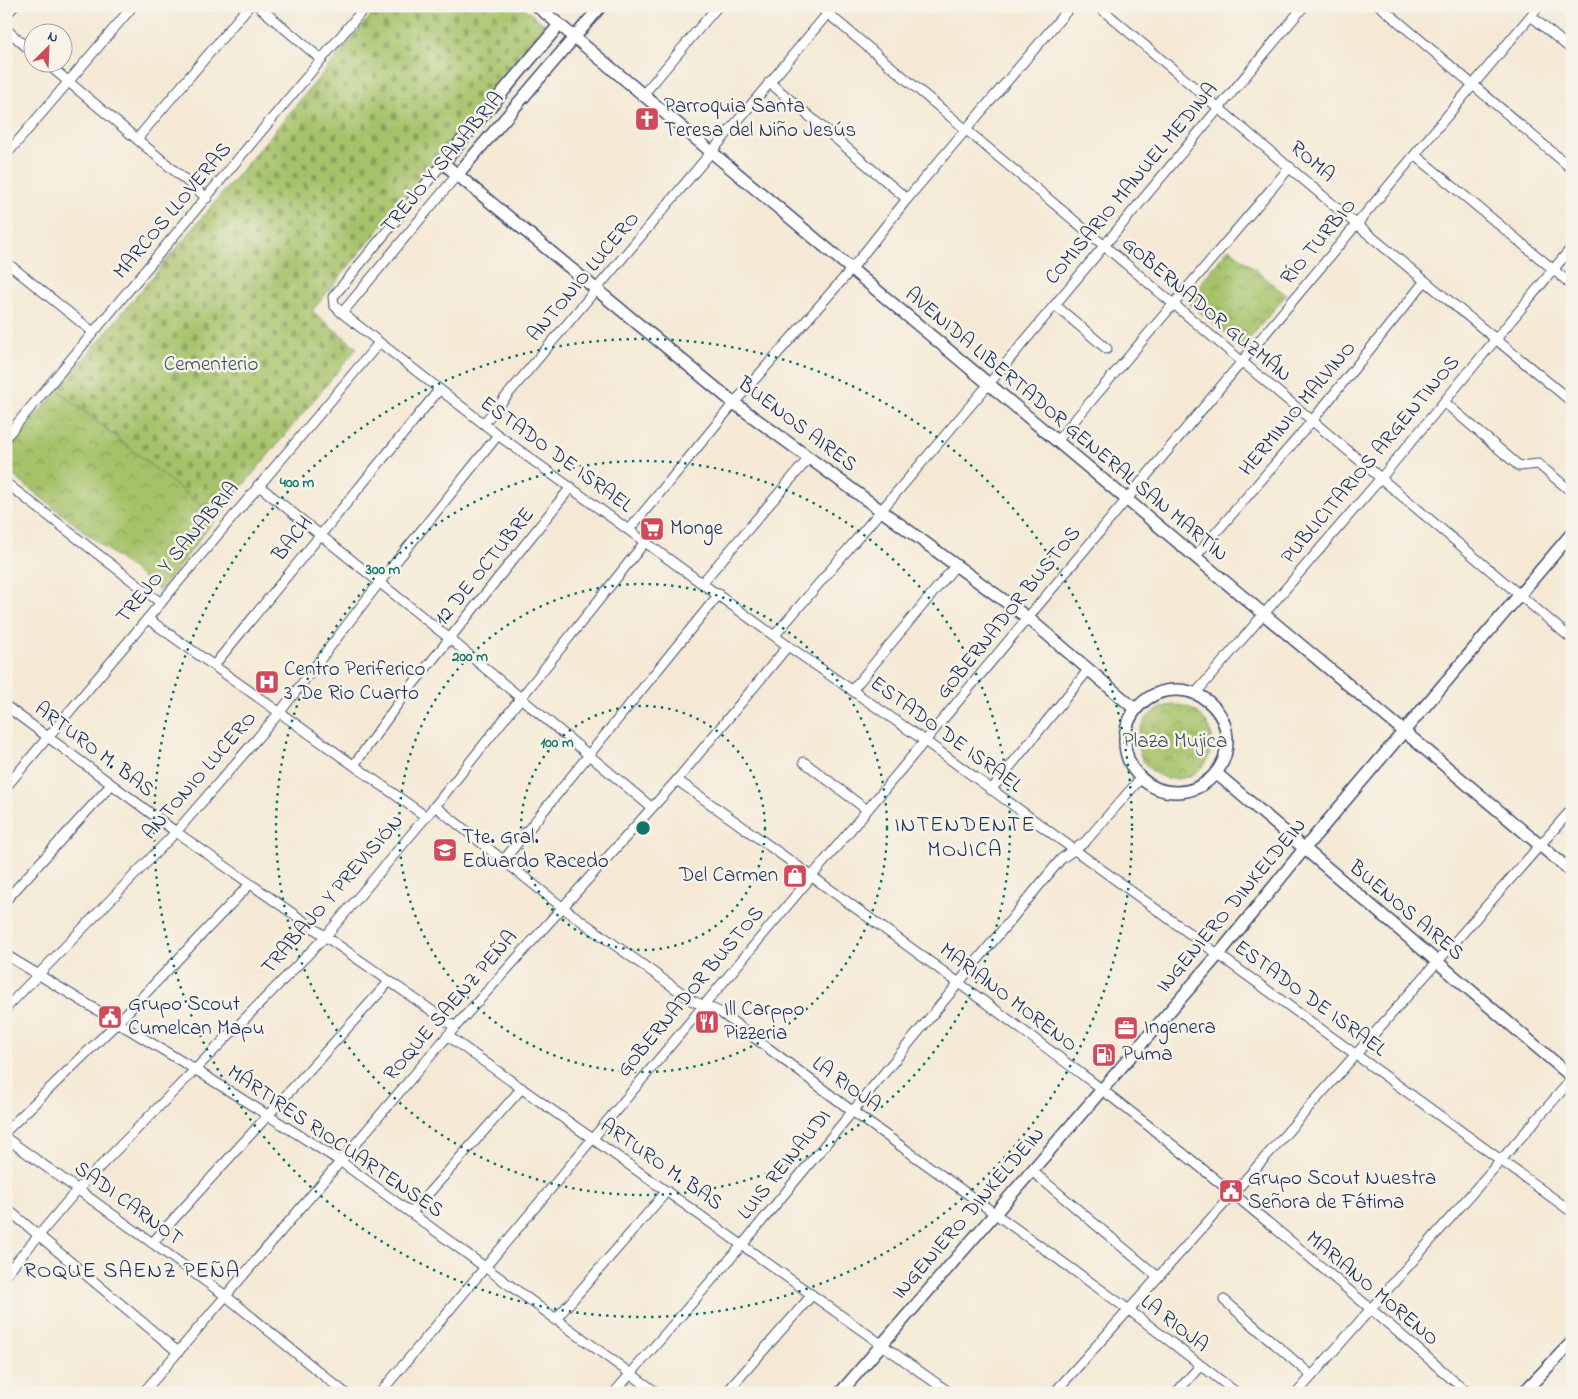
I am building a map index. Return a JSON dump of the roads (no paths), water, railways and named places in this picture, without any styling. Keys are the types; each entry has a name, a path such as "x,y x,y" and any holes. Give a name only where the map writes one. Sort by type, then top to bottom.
{"main road":[{"name":"AVENIDA LIBERTADOR GENERAL SAN MARTÍN","path":"537,6 642,96 1572,872"},
{"name":"TREJO Y SANABRIA","path":"457,175 601,6"},
{"name":"TREJO Y SANABRIA","path":"443,163 559,25"},
{"name":"BUENOS AIRES","path":"443,163 734,403 1028,618 1135,709"},
{"name":"INGENIERO DINKELDEIN","path":"840,1393 1032,1171 1100,1089 1219,954 1304,849 1572,533"},
{"path":"1179,690 1195,694 1207,701 1216,710 1227,735 1225,755 1216,773 1204,784 1188,791 1180,792 1155,788 1140,779 1131,767 1125,752 1126,730 1135,709 1148,698 1163,692 1179,690"},
{"name":"BUENOS AIRES","path":"1216,773 1572,1078"},
{"path":"1523,1393 1572,1342"}],"street":[{"path":"6,15 14,6"},
{"path":"8,150 69,84 133,6"},
{"path":"137,139 249,6"},
{"path":"258,6 322,60"},
{"name":"MARCOS LLOVERAS","path":"6,438 366,6"},
{"path":"642,96 718,6"},
{"name":"GOBERNADOR GUZMÁN","path":"819,6 831,10 965,130 1572,639"},
{"path":"629,530 734,403 850,270 907,199 1071,6"},
{"name":"ROMA","path":"1098,6 1290,166 1356,224 1572,402"},
{"name":"COMISARIO MANUEL MEDINA","path":"988,385 1304,6"},
{"path":"1380,6 1572,169"},
{"name":"RÍO TURBIO","path":"1126,498 1242,363 1539,6"},
{"name":"ANTONIO LUCERO","path":"484,423 831,10"},
{"path":"1531,16 1572,50"},
{"path":"6,29 22,43"},
{"path":"56,72 206,198"},
{"path":"770,82 907,199"},
{"path":"1416,155 1572,285"},
{"name":"TREJO Y SANABRIA","path":"333,297 443,163"},
{"path":"1057,441 1290,166"},
{"name":"TREJO Y SANABRIA","path":"342,313 457,175"},
{"name":"PUBLICITARIOS ARGENTINOS","path":"1195,694 1381,478 1572,247"},
{"path":"6,262 93,332"},
{"name":"HERMINIO MALVINO","path":"1195,557 1312,421 1425,281"},
{"name":"ESTADO DE ISRAEL","path":"333,297 334,305 342,313 438,390 498,435 788,646 926,741 1074,851 1219,954 1572,1212"},
{"path":"1055,305 1106,349"},
{"name":"TREJO Y SANABRIA","path":"6,787 379,343"},
{"path":"775,635 988,385"},
{"name":"BACH","path":"214,664 438,390"},
{"path":"1444,402 1519,466 1538,464 1572,492"},
{"name":"ANTONIO LUCERO","path":"6,1008 176,832 280,712 379,582 498,435"},
{"path":"702,583 809,458"},
{"path":"6,483 161,603"},
{"path":"258,485 450,639 651,807"},
{"name":"12 DE OCTUBRE","path":"354,765 402,698 571,487"},
{"name":"GOBERNADOR BUSTOS","path":"380,1393 926,741 1126,498"},
{"name":"TRABAJO Y PREVISIÓN","path":"6,1274 78,1189 325,937 425,816 436,806 644,542"},
{"path":"853,689 956,565"},
{"path":"503,861 718,594"},
{"path":"148,619 214,664 425,816"},
{"name":"ROQUE SAENZ PEÑA","path":"143,1393 455,1027 677,780 788,646"},
{"path":"991,790 1089,669"},
{"name":"ARTURO M. BAS","path":"6,706 176,832 455,1027"},
{"path":"804,762 867,810"},
{"name":"LUIS REINAUDI","path":"614,1393 743,1244 1061,859 1085,842 1140,779"},
{"name":"MARIANO MORENO","path":"677,780 812,876 1100,1089 1371,1308 1468,1393"},
{"path":"6,900 111,785"},
{"name":"LA RIOJA","path":"436,806 562,907 703,1007 720,1012 852,1111 1129,1310 1200,1366 1238,1393"},
{"path":"1054,1393 1232,1195 1572,809"},
{"path":"6,1131 118,1023 250,884"},
{"name":"MÁRTIRES RIOCUARTENSES","path":"6,955 196,1070 340,1161 657,1393"},
{"path":"152,1242 389,982"},
{"name":"ARTURO M. BAS","path":"448,1036 950,1393"},
{"path":"1297,1393 1572,1078"},
{"path":"412,1212 522,1088"},
{"name":"SADI CARNOT","path":"6,1138 226,1296 345,1393"},
{"path":"1032,1171 1158,1277"},
{"path":"555,1320 667,1191"},
{"path":"6,1208 178,1352"},
{"path":"726,1393 812,1295"},
{"path":"1224,1300 1312,1376"},
{"path":"1176,1393 1200,1366"}],"place":[{"name":"Parroquia Santa Teresa del Niño Jesús","path":"647,119"},
{"name":"Monge","path":"652,529"},
{"name":"Centro Periferico 3 De Rio Cuarto","path":"267,682"},
{"name":"Tte. Gral. Eduardo Racedo","path":"445,850"},
{"name":"Del Carmen","path":"795,876"},
{"name":"Grupo Scout Cumelcan Mapu","path":"110,1017"},
{"name":"Ill Carppo Pizzeria","path":"707,1022"},
{"name":"Ingenera","path":"1126,1028"},
{"name":"Puma","path":"1104,1055"},
{"name":"Grupo Scout Nuestra Señora de Fátima","path":"1231,1191"}],"district":[{"name":"INTENDENTE MOJICA","path":"965,838"},
{"name":"ROQUE SAENZ PEÑA","path":"132,1272"}],"park label":[{"name":"Cementerio","path":"211,365"},
{"name":"Plaza Mujica","path":"1175,742"}]}
